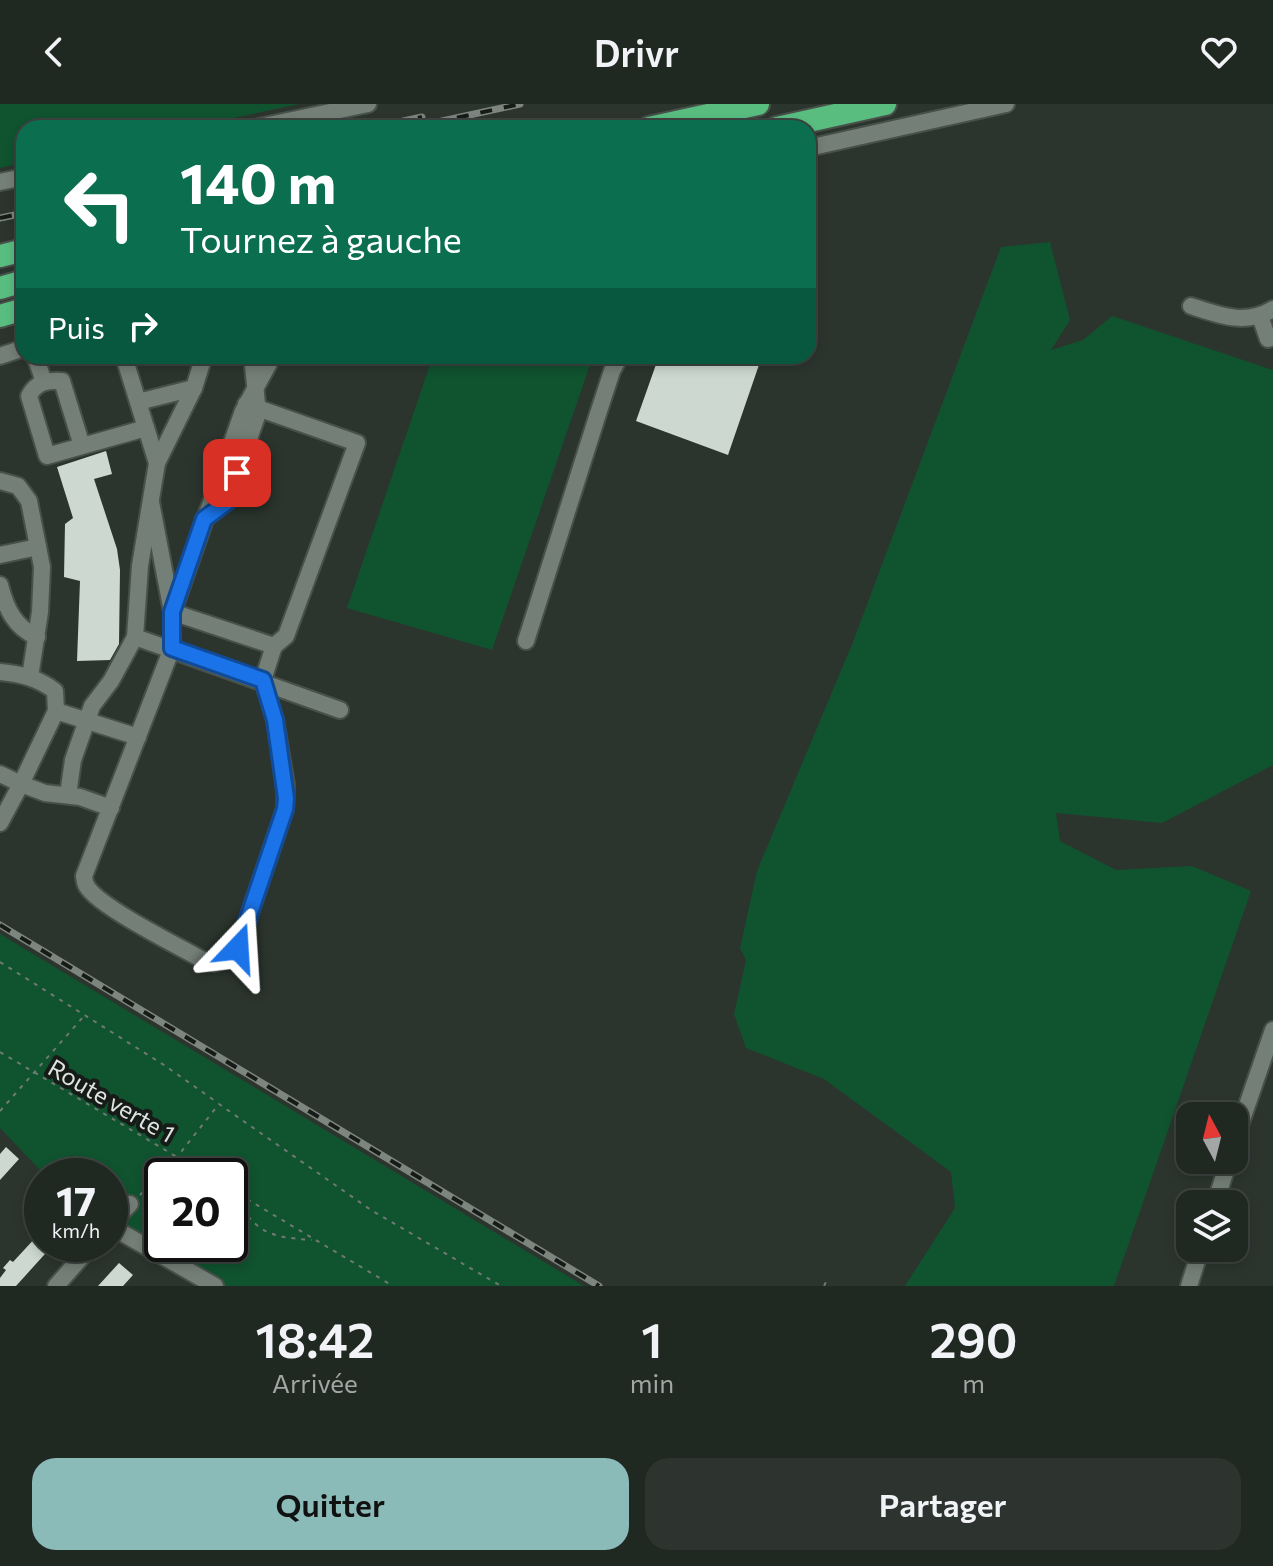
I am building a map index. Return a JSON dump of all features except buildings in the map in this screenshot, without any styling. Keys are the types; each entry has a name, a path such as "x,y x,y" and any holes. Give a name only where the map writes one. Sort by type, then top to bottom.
{"highway":[{"path":"685,120 758,104"},
{"path":"813,120 885,104"}],"street":[{"path":"293,120 368,104"},
{"path":"816,146 1006,104"},
{"path":"1191,306 1234,318 1266,312 1268,339"},
{"path":"38,364 44,382"},
{"path":"126,364 157,463"},
{"path":"68,795 73,760 92,706 111,681 135,637 140,566 157,463 194,388 202,364"},
{"path":"252,364 252,400"},
{"path":"172,612 204,519 269,364"},
{"path":"526,641 617,364"},
{"path":"82,446 62,381 44,382 29,396 47,456 146,428"},
{"path":"138,402 194,388"},
{"path":"151,502 172,612 172,648 84,876 87,888 125,915 201,959 214,963 231,958 245,930 285,809 286,785 275,720 263,680 274,646 289,631 357,443 252,400"},
{"path":"0,481 10,482 26,494 42,567 37,637 30,677"},
{"path":"0,555 38,547"},
{"path":"0,585 18,625 37,637"},
{"path":"172,612 274,646"},
{"path":"135,637 263,680 340,710"},
{"path":"0,672 30,677 55,691 56,711 0,823"},
{"path":"56,711 138,737"},
{"path":"0,774 45,793 68,795 111,808"},
{"path":"1248,1102 1273,1030"},
{"path":"128,1235 215,1286"},
{"path":"56,1286 77,1262"},
{"path":"1189,1286 1197,1262"}],"path":[{"path":"0,962 164,1065 371,1210 501,1286"},
{"path":"0,1111 84,1015"},
{"name":"Route verte 1","path":"0,1052 177,1157"},
{"path":"130,1204 177,1157 219,1104"},
{"path":"248,1199 393,1286"},
{"path":"248,1218 274,1236 314,1240"},
{"path":"824,1286 827,1280"}],"green space":[{"path":"0,104 299,104 224,120 16,120 16,165 0,168"},
{"path":"1050,242 1070,320 1051,350 1083,340 1112,316 1273,370 1273,765 1162,823 1056,813 1060,841 1116,870 1192,866 1251,891 1114,1286 905,1286 955,1208 951,1172 824,1079 746,1048 734,1014 746,960 740,948 757,871 853,642 1001,247"},
{"path":"430,364 590,364 492,650 347,608"},
{"path":"0,934 584,1286 215,1286 173,1262 248,1262 248,1158 144,1158 144,1245 128,1236 128,1158 75,1158 72,1155 68,1158 29,1158 0,1128"}],"railway":[{"path":"447,120 520,104"},
{"path":"408,120 422,117"},
{"path":"0,218 16,215"},
{"path":"0,925 599,1286"}],"route":[{"path":"237,473 227,502 204,519 172,612 172,648 263,680 275,720 286,785 285,809 238,948"}]}
